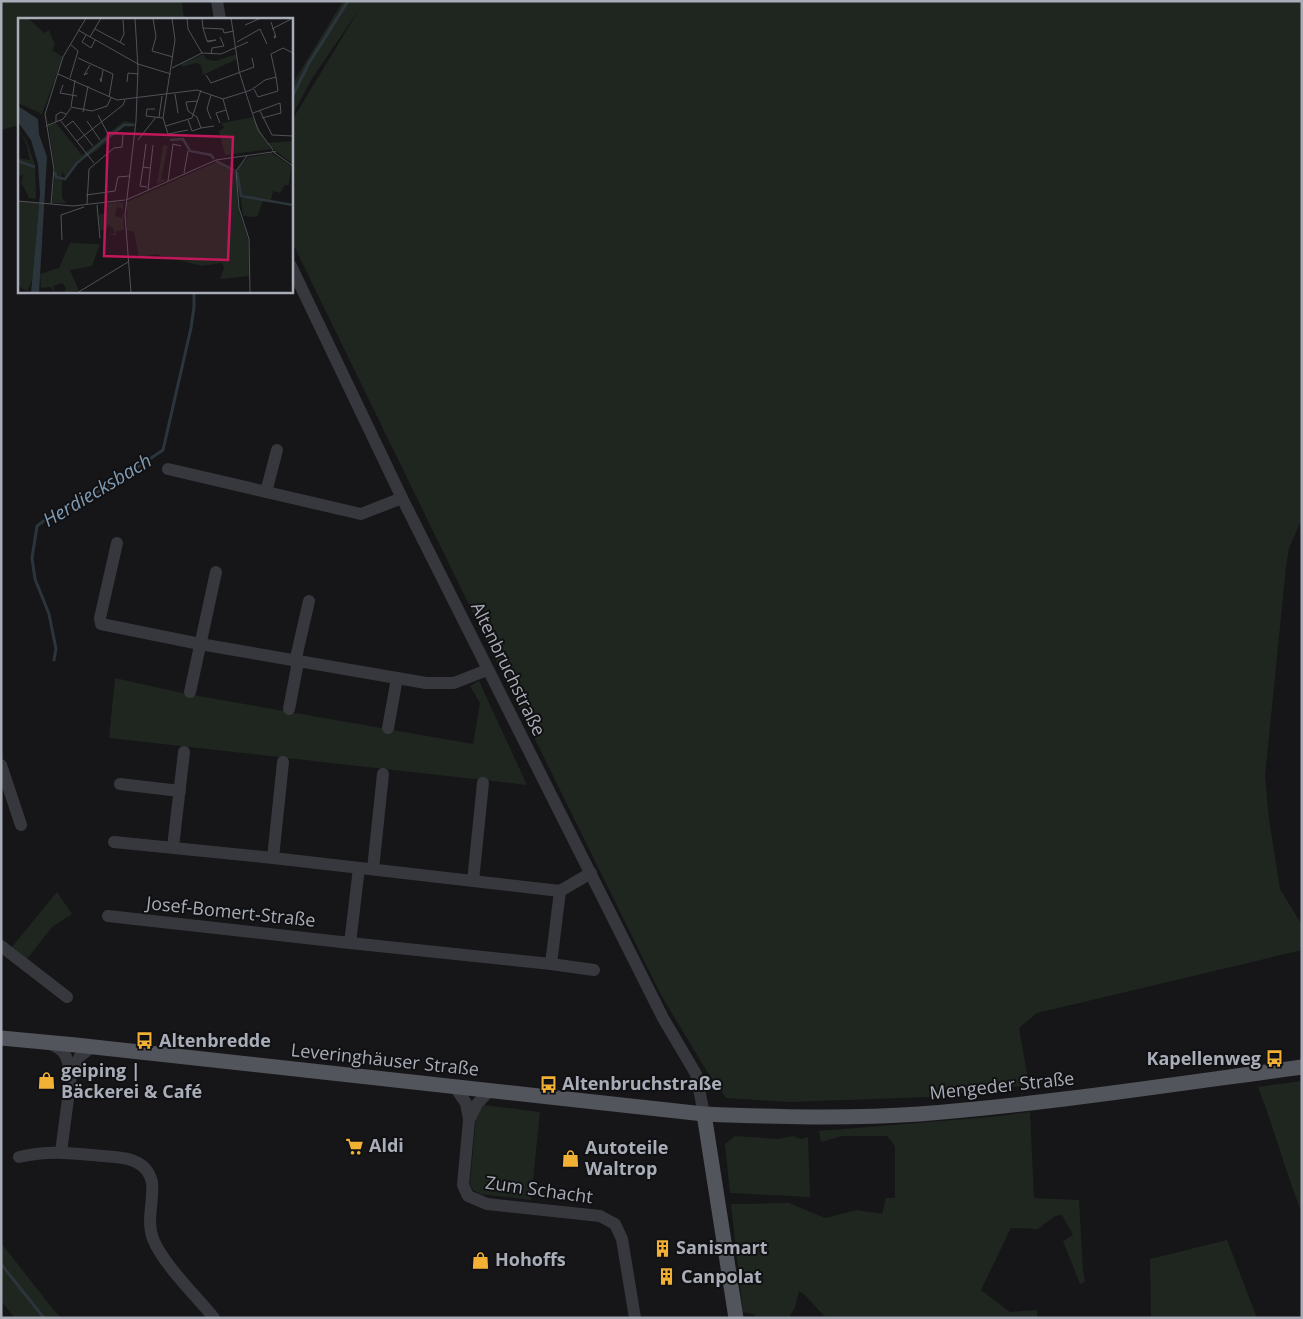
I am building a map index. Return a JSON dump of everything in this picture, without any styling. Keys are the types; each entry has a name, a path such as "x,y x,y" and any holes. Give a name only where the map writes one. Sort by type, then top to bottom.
{"main road":[{"name":"Leveringhäuser Straße","path":"1,1038 92,1046 704,1114"},
{"name":"Mengeder Straße","path":"704,1114 791,1118 918,1114 1017,1104 1302,1067"},
{"path":"704,1114 736,1318"}],"street":[{"path":"218,1 220,18"},
{"name":"Altenbruchstraße","path":"292,268 487,670 663,1018 696,1074 704,1114"},
{"path":"266,492 277,450"},
{"path":"168,469 361,514 402,498"},
{"path":"117,544 100,618 101,624 297,662 441,684 454,683 487,670"},
{"path":"190,692 216,572"},
{"path":"290,709 309,601"},
{"path":"388,728 397,678"},
{"path":"173,847 184,752"},
{"path":"273,858 283,762"},
{"path":"1,765 22,825"},
{"path":"373,869 383,774"},
{"path":"473,881 483,783"},
{"path":"120,784 180,791"},
{"path":"114,842 560,891 591,873"},
{"path":"350,943 359,868"},
{"path":"551,964 560,891"},
{"name":"Josef-Bomert-Straße","path":"108,916 594,970"},
{"path":"1,946 67,997"},
{"path":"44,1042 61,1048 67,1056 71,1076"},
{"path":"61,1152 71,1076 80,1056 92,1046"},
{"name":"Zum Schacht","path":"455,1087 466,1103 469,1120 463,1185 468,1196 487,1204 600,1216 615,1224 622,1239 634,1318"},
{"name":"Zum Schacht","path":"469,1120 477,1104 489,1091"},
{"path":"19,1157 39,1152 61,1152 124,1158 136,1162 147,1169 152,1182 149,1217 152,1237 159,1252 214,1318"}],"shaded area":[{"path":"1,1 182,1 184,18 18,18 18,125 1,130"},
{"path":"343,1 1302,1 1302,519 1289,548 1286,567 1265,776 1269,819 1280,889 1302,925 1302,950 1037,1013 1019,1028 1029,1085 929,1097 789,1102 726,1098 706,1070 661,995 292,242 292,120 360,8 311,80 292,116 292,84"},
{"path":"115,678 187,694 473,744 480,703 470,686 479,681 527,785 109,738"},
{"path":"57,892 72,914 52,927 27,959 12,947"},
{"path":"1302,1081 1302,1211 1301,1211 1258,1087"},
{"path":"484,1105 540,1112 531,1200 480,1194 473,1190 470,1184 476,1117"},
{"path":"1030,1112 1034,1198 1079,1200 1085,1282 1080,1284 1063,1241 1073,1235 1062,1215 1055,1216 1038,1229 1011,1228 981,1290 1010,1312 1037,1310 1037,1318 836,1318 824,1316 799,1291 795,1307 789,1318 757,1318 753,1314 743,1312 731,1204 789,1203 825,1218 857,1210 882,1214 886,1198 895,1198 895,1146 887,1136 842,1136 821,1142 819,1131"},
{"path":"735,1136 778,1139 792,1136 801,1139 808,1137 810,1197 730,1193 725,1144"},
{"path":"1227,1240 1257,1318 1151,1318 1150,1259"},
{"path":"1,1243 61,1318 15,1318 1,1301"}],"waterway":[{"name":"Herdiecksbach","path":"292,97 309,63 348,1"},
{"name":"Herdiecksbach","path":"54,660 56,649 49,614 35,579 32,558 37,526 111,485 163,450 191,328 194,292"},
{"name":"Herdiecksbach","path":"1,1264 44,1318"}],"place":[{"name":"Altenbredde","path":"145,1041"},
{"name":"Kapellenweg","path":"1275,1059"},
{"name":"geiping | Bäckerei & Café","path":"47,1081"},
{"name":"Altenbruchstraße","path":"548,1084"},
{"name":"Aldi","path":"355,1146"},
{"name":"Autoteile Waltrop","path":"571,1158"},
{"name":"Sanismart","path":"662,1248"},
{"name":"Hohoffs","path":"481,1260"},
{"name":"Canpolat","path":"667,1277"}]}
